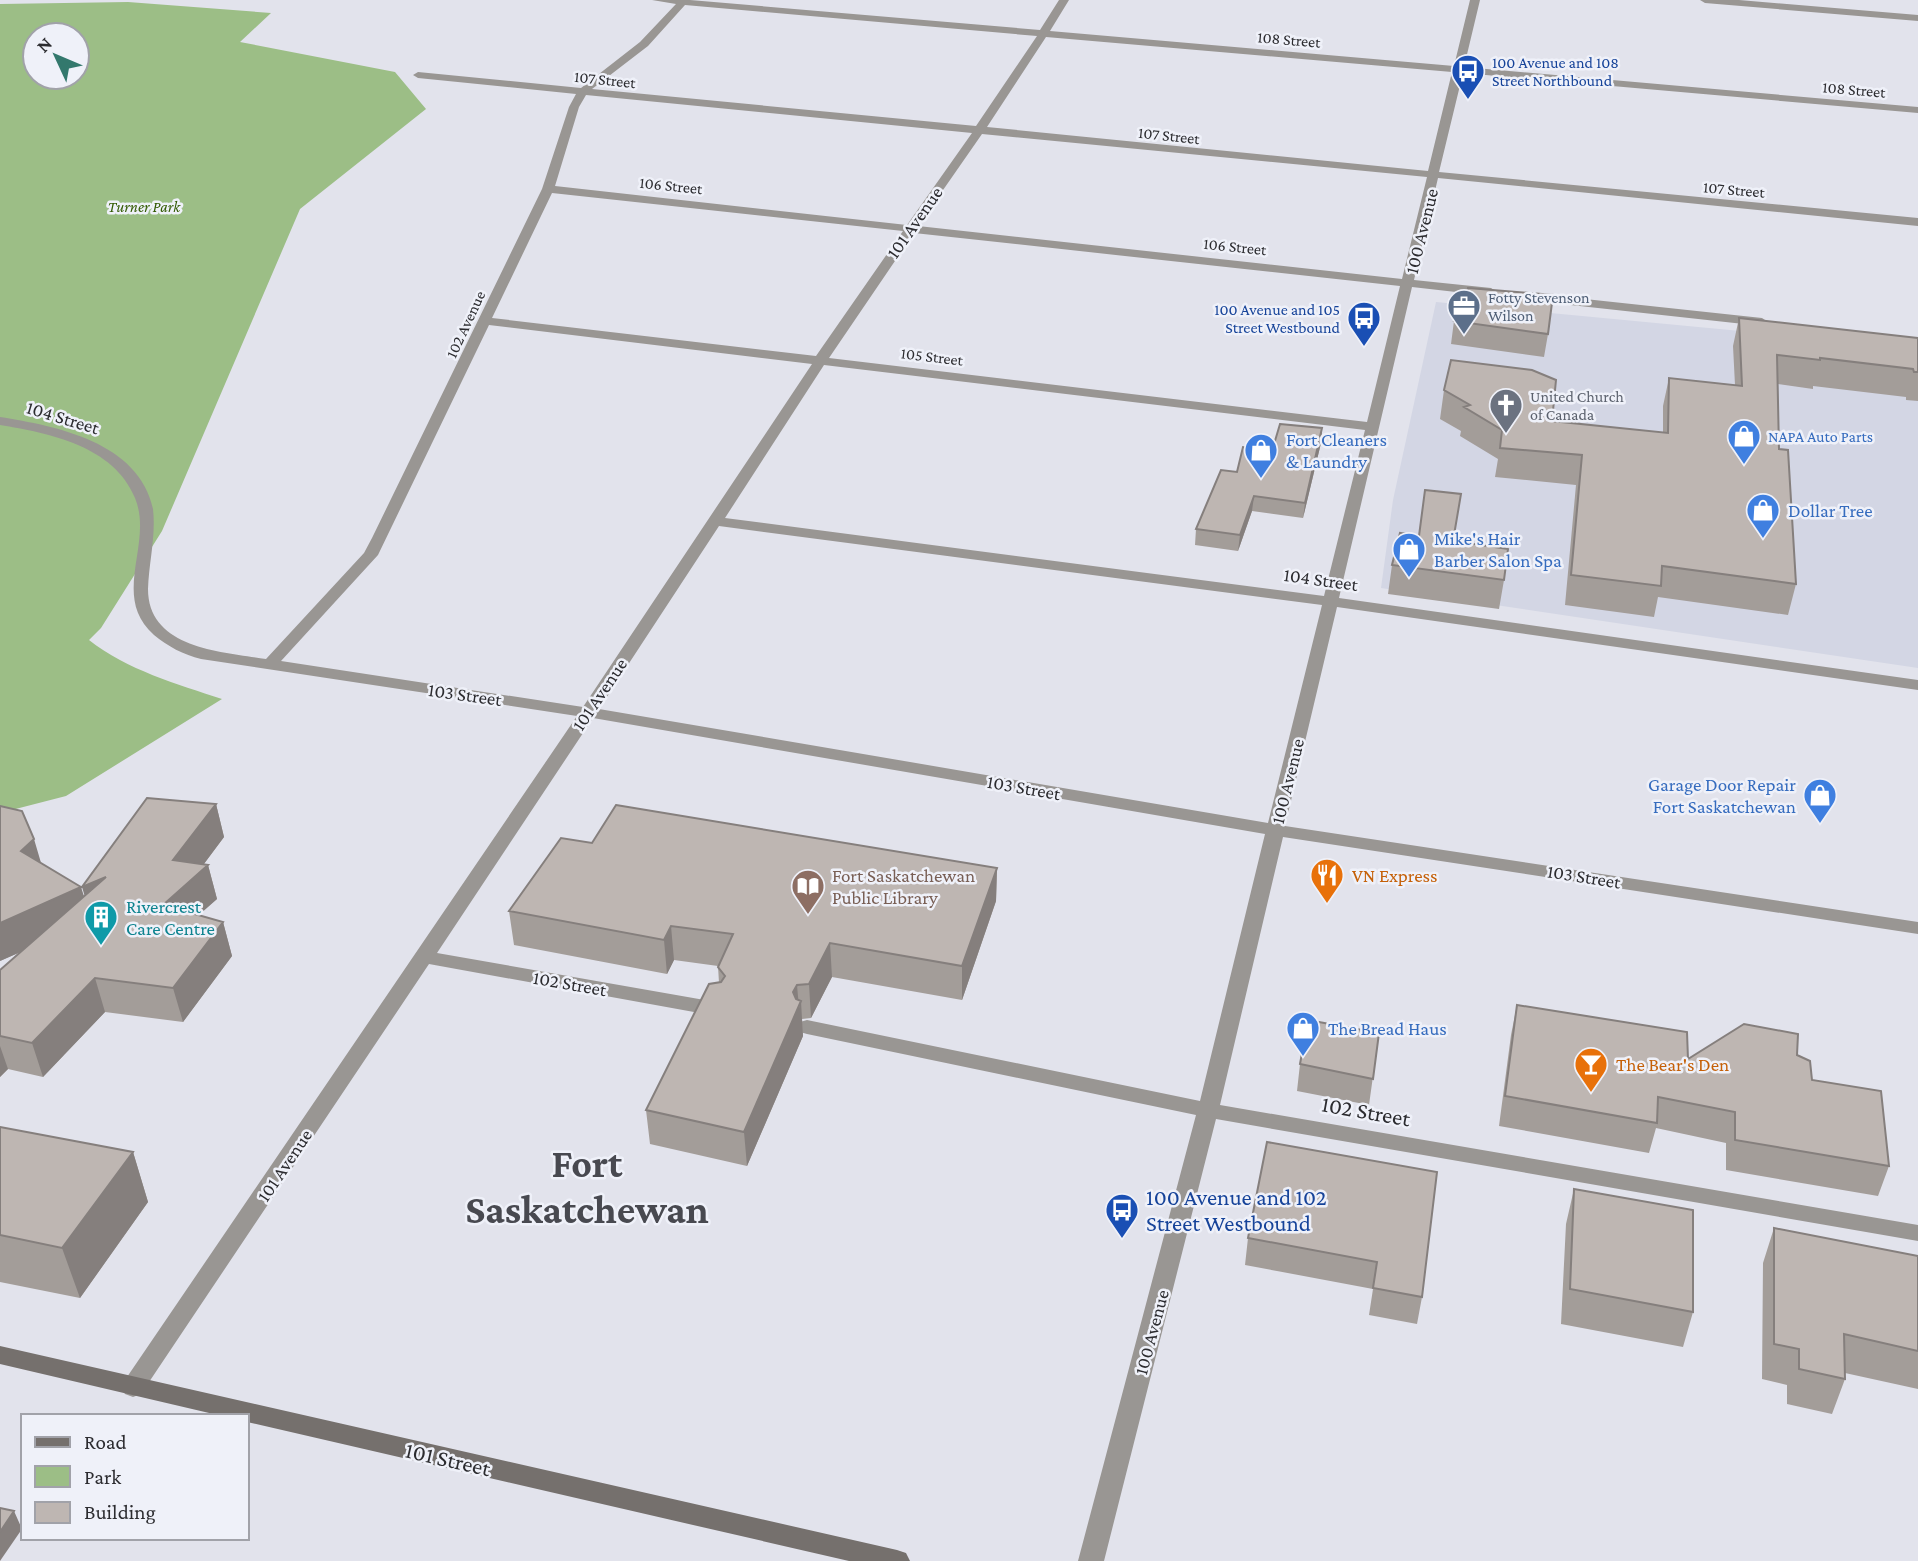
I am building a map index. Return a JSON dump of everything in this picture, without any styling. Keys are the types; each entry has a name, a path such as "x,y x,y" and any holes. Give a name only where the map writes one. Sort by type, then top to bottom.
{"street":[{"name":"108 Street","path":"657,0 1918,110"},
{"name":"101 Avenue","path":"133,1387 717,521 908,229 979,132 1064,0"},
{"name":"100 Avenue","path":"1091,1561 1208,1110 1475,0"},
{"path":"1705,0 1918,18"},
{"name":"102 Avenue","path":"269,665 370,555 487,321 548,189 573,107 582,92 644,44 684,1"},
{"name":"107 Street","path":"418,75 1918,222"},
{"name":"106 Street","path":"548,189 1782,324"},
{"name":"105 Street","path":"487,321 1374,427"},
{"name":"104 Street","path":"0,421 99,449 123,471 142,496 146,512 142,593 145,614"},
{"name":"104 Street","path":"717,521 1332,602 1918,685"},
{"name":"103 Street","path":"145,614 166,637 184,648 220,658 586,712 1274,830 1918,928"},
{"name":"102 Street","path":"424,957 716,1009"},
{"name":"102 Street","path":"807,1027 1208,1110 1918,1233"},
{"name":"101 Street","path":"0,1355 897,1561"}],"shaded area":[{"path":"1436,302 1918,348 1918,668 1381,588 1393,500"}],"green space":[{"name":"Turner Park","path":"128,2 271,13 240,42 395,72 426,109 300,209 162,531 101,628 89,640 136,668 222,699 66,796 0,813 0,4"}],"building":[{"path":"1468,288 1553,295 1548,334 1454,321 1463,294 1467,295"},
{"path":"1739,318 1918,338 1918,372 1913,369 1777,355 1779,449 1788,450 1796,584 1662,566 1661,586 1571,575 1582,455 1500,448 1502,430 1464,407 1470,405 1444,390 1451,360 1532,370 1556,380 1552,421 1668,433 1669,378 1742,386"},
{"path":"1280,424 1322,428 1305,503 1254,496 1240,535 1196,529 1221,470 1237,472 1243,447 1272,451"},
{"path":"1425,490 1461,494 1453,541 1508,549 1504,580 1392,565 1400,533 1419,536"},
{"path":"147,798 216,804 173,860 208,865 163,905 223,922 173,988 95,978 32,1043 0,1036 0,970 106,877 82,887"},
{"path":"616,805 997,868 962,966 830,943 809,984 797,985 793,992 796,999 801,1001 744,1132 646,1110 709,984 721,982 725,976 718,967 733,934 671,926 664,940 509,911 561,838 592,843"},
{"path":"0,806 22,811 34,839 21,851 81,887 0,923"},
{"path":"1517,1005 1687,1032 1688,1059 1744,1024 1798,1034 1797,1055 1810,1061 1812,1080 1881,1091 1889,1166 1735,1140 1735,1112 1658,1097 1657,1123 1505,1096"},
{"path":"1308,1020 1379,1033 1373,1079 1300,1064"},
{"path":"0,1127 133,1152 62,1248 0,1235"},
{"path":"1267,1142 1437,1172 1422,1297 1373,1288 1377,1262 1248,1238"},
{"path":"1574,1189 1693,1210 1693,1312 1570,1289"},
{"path":"1774,1228 1918,1256 1918,1351 1844,1334 1845,1379 1799,1369 1799,1349 1774,1344"},
{"path":"0,1508 14,1511 0,1532"}],"place":[{"name":"100 Avenue and 108 Street Northbound","path":"1468,101"},
{"name":"Fotty Stevenson Wilson","path":"1464,336"},
{"name":"100 Avenue and 105 Street Westbound","path":"1364,348"},
{"name":"United Church of Canada","path":"1506,435"},
{"name":"NAPA Auto Parts","path":"1744,466"},
{"name":"Fort Cleaners & Laundry","path":"1261,480"},
{"name":"Dollar Tree","path":"1763,540"},
{"name":"Mike's Hair Barber Salon Spa","path":"1409,579"},
{"name":"Garage Door Repair Fort Saskatchewan","path":"1820,825"},
{"name":"VN Express","path":"1327,905"},
{"name":"Fort Saskatchewan Public Library","path":"808,916"},
{"name":"Rivercrest Care Centre","path":"101,947"},
{"name":"The Bread Haus","path":"1303,1058"},
{"name":"The Bear's Den","path":"1591,1094"},
{"name":"100 Avenue and 102 Street Westbound","path":"1122,1240"}],"district":[{"name":"Fort Saskatchewan","path":"587,1186"}]}
